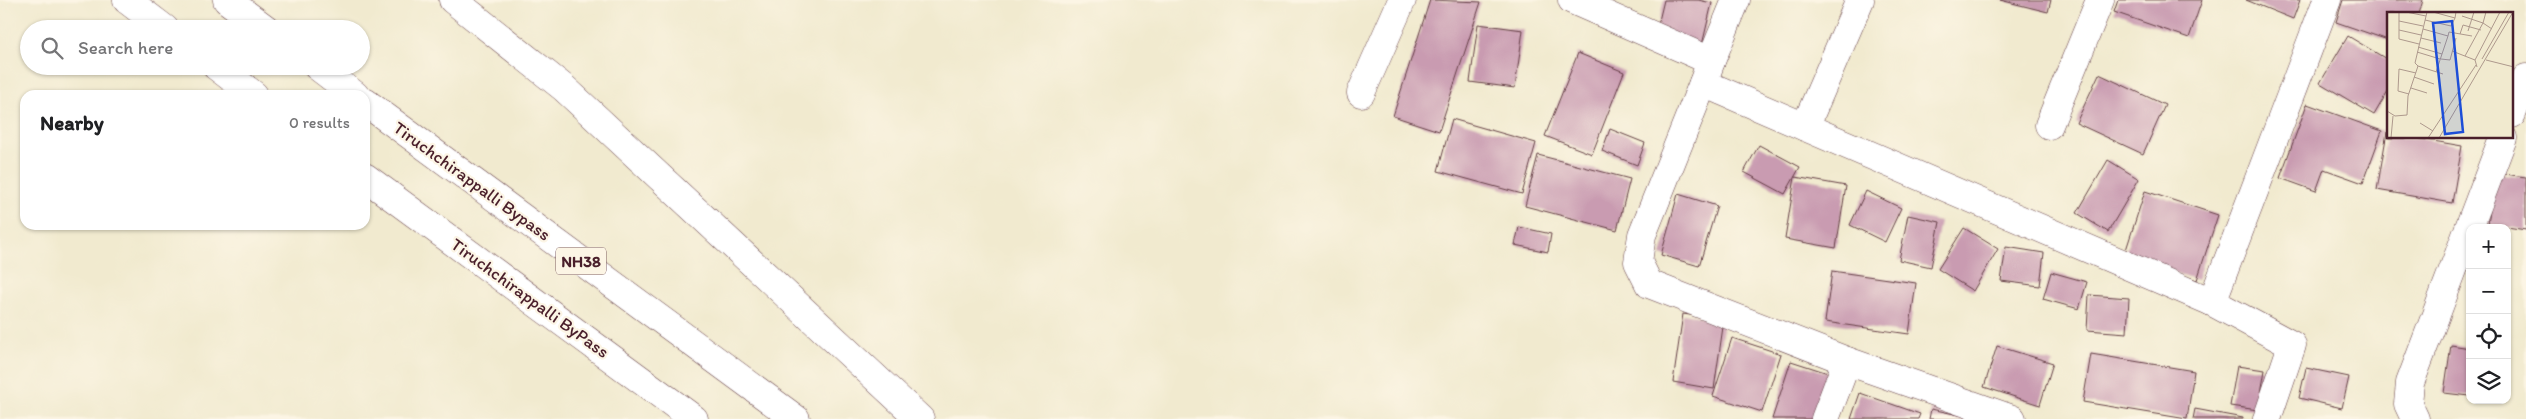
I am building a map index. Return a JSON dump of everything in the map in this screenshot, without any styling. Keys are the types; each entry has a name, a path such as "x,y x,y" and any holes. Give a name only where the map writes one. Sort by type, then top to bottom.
{"main road":[{"path":"127,0 153,20"},
{"path":"228,0 254,20"},
{"path":"453,0 564,88 920,419"},
{"path":"1361,93 1402,0"},
{"path":"1572,0 1805,127 2212,302 2292,346 2267,419"},
{"path":"1736,0 1642,235 1638,262 1649,284 1847,361 2012,419"},
{"path":"1805,127 1860,0"},
{"path":"2049,125 2100,0"},
{"path":"2212,302 2326,0"},
{"path":"228,75 247,90"},
{"path":"328,75 348,90"},
{"path":"2514,109 2526,78"},
{"name":"Tiruchchirappalli Bypass","path":"370,106 796,419"},
{"path":"2414,419 2408,404 2410,383 2504,139"},
{"name":"Tiruchchirappalli ByPass","path":"370,181 694,419"},
{"path":"1825,419 1847,361"}],"building":[{"path":"1430,0 1481,2 1439,131 1393,116"},
{"path":"1664,0 1698,0 1712,3 1702,45 1656,33"},
{"path":"2000,0 2051,0 2048,12"},
{"path":"2118,0 2202,0 2189,38 2114,12"},
{"path":"2246,0 2300,0 2293,19"},
{"path":"2343,0 2423,0 2420,12 2387,12 2387,40 2336,22"},
{"path":"1478,24 1523,30 1515,88 1470,82"},
{"path":"2348,36 2387,59 2387,93 2374,115 2320,83"},
{"path":"1578,53 1624,72 1592,154 1545,136"},
{"path":"2099,74 2165,105 2143,154 2076,123"},
{"path":"2307,104 2382,131 2363,183 2324,169 2316,191 2280,178"},
{"path":"1452,119 1536,143 1522,194 1438,171"},
{"path":"1610,129 1645,143 1637,165 1602,151"},
{"path":"2387,132 2387,139 2422,139 2462,146 2452,203 2377,190"},
{"path":"1759,145 1800,167 1785,194 1744,172"},
{"path":"1538,155 1630,179 1617,230 1525,206"},
{"path":"2108,160 2139,179 2108,232 2077,213"},
{"path":"2496,173 2526,177 2526,230 2511,228 2511,224 2488,224"},
{"path":"1795,177 1846,186 1836,248 1785,239"},
{"path":"1866,191 1901,208 1885,242 1850,225"},
{"path":"2145,191 2218,215 2197,280 2124,256"},
{"path":"1678,194 1717,206 1699,266 1661,255"},
{"path":"1908,215 1940,222 1931,267 1899,260"},
{"path":"1519,227 1551,234 1548,252 1515,245"},
{"path":"1964,228 1998,249 1973,291 1938,269"},
{"path":"2006,247 2044,253 2040,286 2001,281"},
{"path":"1832,271 1916,283 1909,334 1825,322"},
{"path":"2051,272 2087,282 2079,309 2043,299"},
{"path":"2089,295 2129,298 2127,333 2087,330"},
{"path":"1683,314 1724,320 1714,389 1673,382"},
{"path":"1732,338 1781,354 1762,412 1713,396"},
{"path":"2451,345 2466,347 2466,396 2444,393"},
{"path":"1997,346 2053,363 2040,405 1984,387"},
{"path":"2091,354 2194,371 2187,419 2083,402"},
{"path":"1791,361 1828,373 1813,419 1772,419"},
{"path":"2237,366 2265,370 2258,410 2230,406"},
{"path":"2306,368 2349,377 2342,408 2299,398"},
{"path":"1860,393 1920,414 1918,419 1851,419"},
{"path":"1931,409 1973,418 1929,419"},
{"path":"2195,409 2243,418 2243,419 2193,419"}]}
